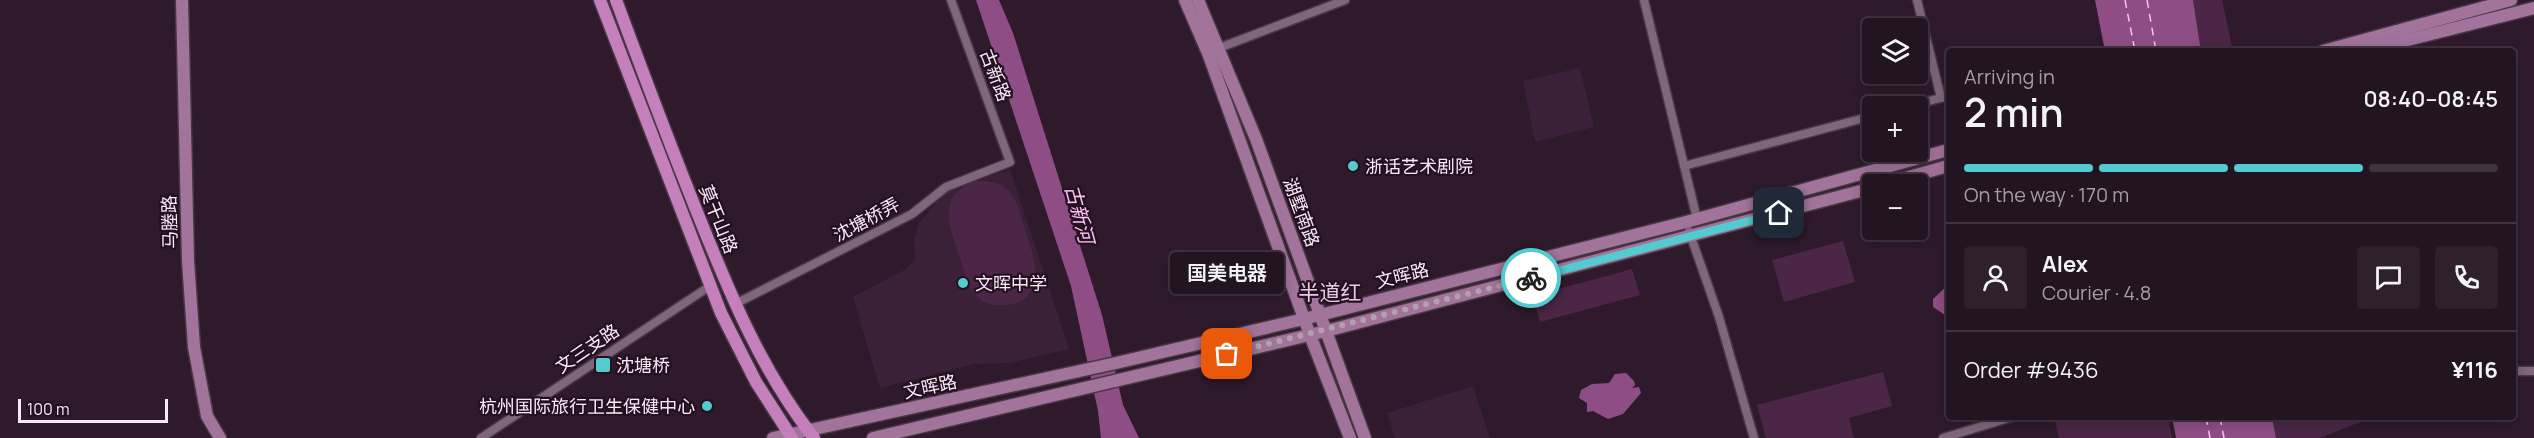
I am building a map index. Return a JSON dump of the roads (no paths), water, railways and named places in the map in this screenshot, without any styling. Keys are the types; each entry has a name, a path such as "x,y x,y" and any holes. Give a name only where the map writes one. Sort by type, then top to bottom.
{"main road":[{"name":"马塍路","path":"182,0 188,261 194,347 207,416 220,438"},
{"name":"莫干山路","path":"600,0 721,313 756,382 792,437"},
{"name":"莫干山路","path":"616,0 661,120 735,304 769,375 811,435"},
{"name":"湖墅南路","path":"1185,0 1208,53 1304,319 1350,438"},
{"name":"湖墅南路","path":"1198,0 1256,139 1365,438"},
{"path":"2336,48 2511,0"},
{"path":"2376,48 2534,8"},
{"name":"文晖路","path":"773,438 811,435 1304,319 1691,220 1946,151"},
{"path":"1920,174 1946,167"},
{"name":"文晖路","path":"873,438 1326,331 1862,191"}],"street":[{"name":"古新路","path":"951,0 1010,162"},
{"path":"1219,48 1345,0"},
{"path":"1644,0 1684,166 1691,236 1719,317 1754,438"},
{"path":"1917,0 1945,97 1928,101"},
{"path":"1684,166 1862,119"},
{"name":"沈塘桥弄","path":"735,304 912,214 946,187 1010,162"},
{"name":"文三支路","path":"481,438 710,286"},
{"path":"2516,371 2534,371"},
{"path":"1943,438 2002,420"}],"place":[{"name":"浙话艺术剧院","path":"1353,166"},
{"name":"文晖中学","path":"963,283"},
{"name":"国美电器","path":"1227,354"},
{"name":"沈塘桥","path":"603,365"},
{"name":"杭州国际旅行卫生保健中心","path":"707,406"}],"district":[{"name":"半道红","path":"1330,292"}],"water label":[{"name":"古新河","path":"1080,214"}]}
